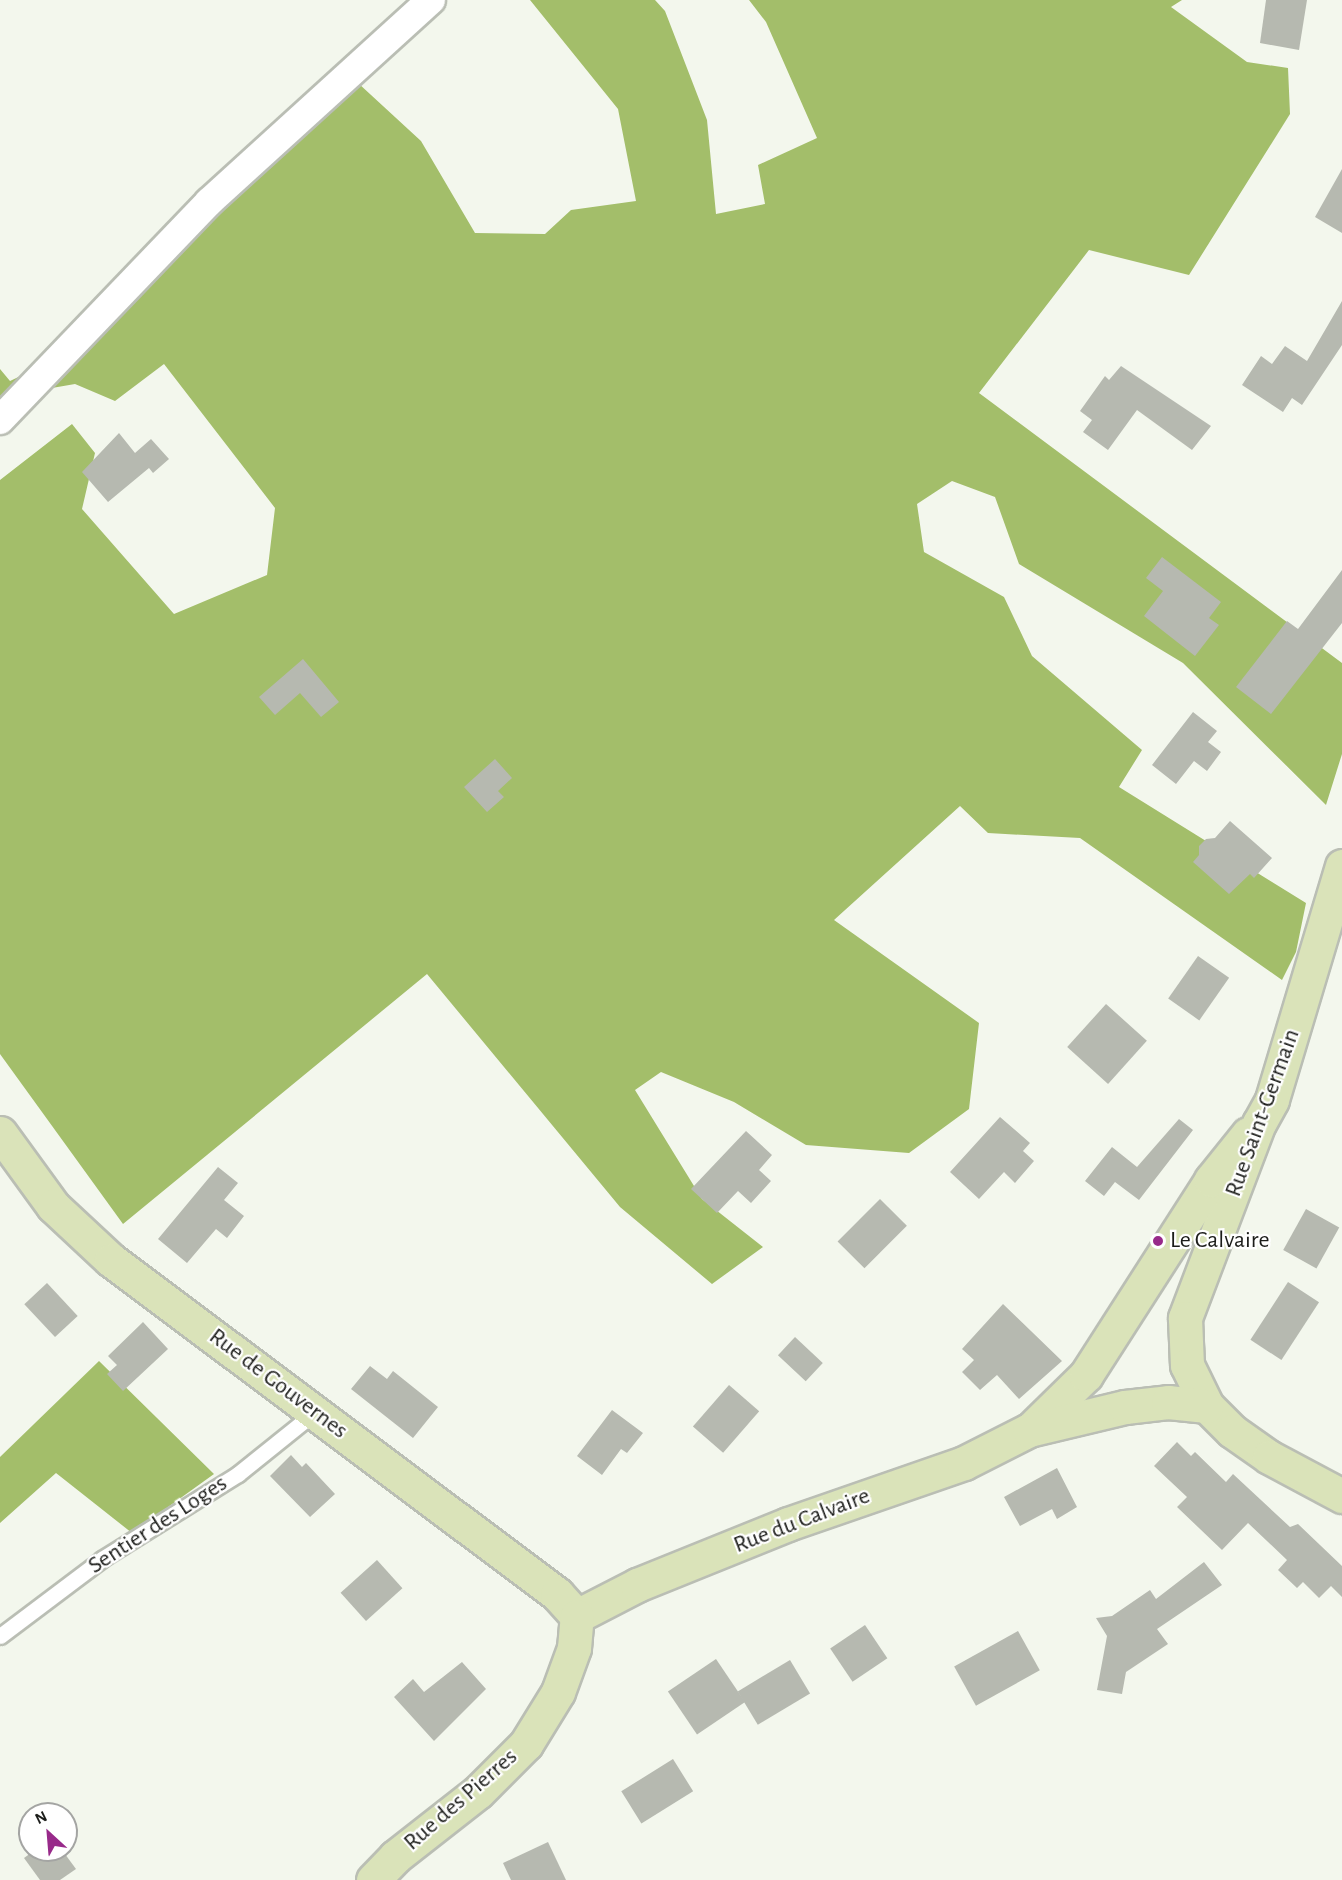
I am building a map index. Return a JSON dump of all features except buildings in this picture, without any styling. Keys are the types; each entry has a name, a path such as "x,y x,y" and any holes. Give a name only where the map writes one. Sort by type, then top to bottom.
{"street":[{"path":"0,420 209,202 431,0"},
{"name":"Rue Saint-Germain","path":"1342,866 1272,1100 1259,1123 1185,1318 1187,1365 1207,1406 1232,1431 1269,1457 1342,1496"},
{"name":"Rue du Calvaire","path":"1029,1430 1086,1375 1211,1180 1259,1123"},
{"name":"Rue de Gouvernes","path":"0,1133 53,1206 111,1260 557,1594 577,1616"},
{"name":"Rue du Calvaire","path":"577,1616 637,1585 788,1524 964,1463 1029,1430 1125,1407 1168,1402 1207,1406"},
{"name":"Rue des Pierres","path":"373,1880 395,1857 478,1792 526,1744 558,1692 574,1648 577,1616"}],"lane":[{"name":"Sentier des Loges","path":"0,1636 102,1559 238,1474 315,1412"}],"green space":[{"path":"530,0 655,0 665,11 707,120 716,214 765,204 758,165 817,138 766,22 749,0 1182,0 1171,7 1247,62 1288,68 1290,114 1189,275 1089,250 979,393 1342,663 1342,754 1326,805 1183,663 1019,564 995,497 952,481 917,504 924,552 1004,597 1032,656 1142,750 1119,787 1306,903 1296,952 1282,980 1080,838 988,833 960,806 834,920 979,1023 969,1109 909,1153 806,1145 734,1102 661,1072 635,1090 702,1199 763,1247 712,1284 620,1207 427,974 123,1224 0,1054 0,480 72,424 95,453 82,509 174,614 267,575 275,508 164,364 115,401 75,384 0,397 0,369 10,381 94,341 278,150 358,83 421,141 475,233 545,234 571,210 636,201 618,109"},
{"path":"99,1361 214,1474 132,1533 56,1473 0,1523 0,1457"}],"place":[{"name":"Le Calvaire","path":"1158,1241"}]}
